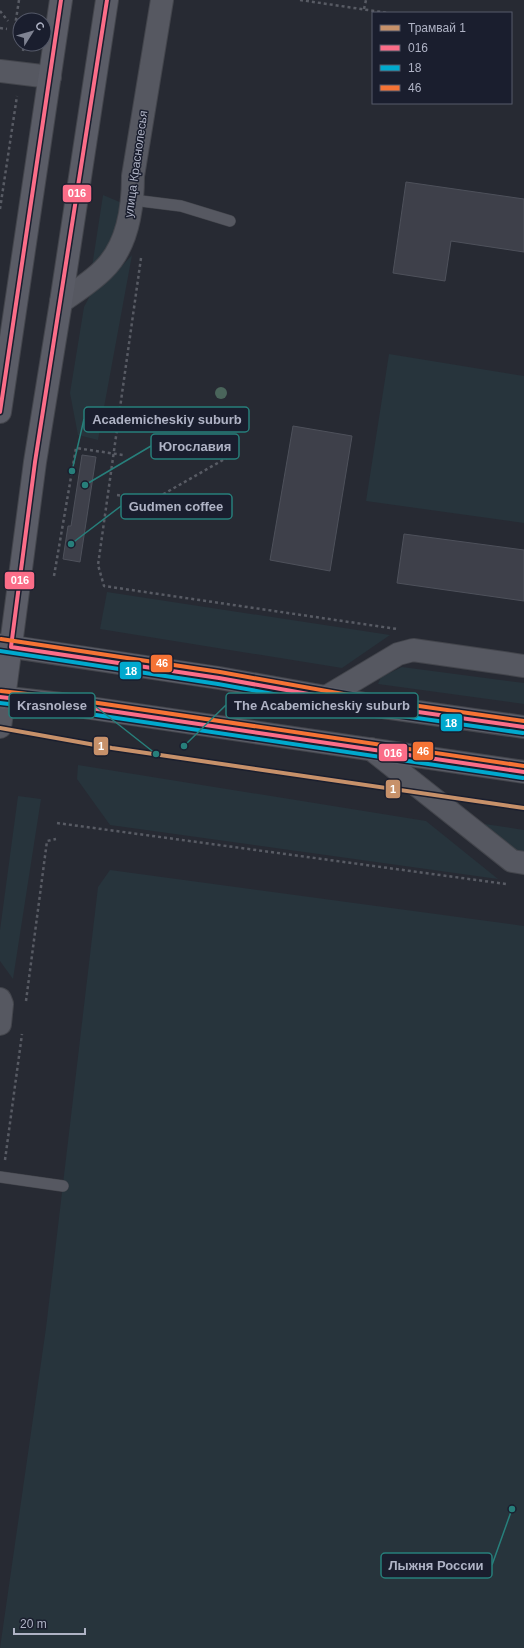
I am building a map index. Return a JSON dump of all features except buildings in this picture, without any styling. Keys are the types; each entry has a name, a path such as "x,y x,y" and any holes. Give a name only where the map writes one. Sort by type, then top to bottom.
{"main road":[{"path":"0,412 61,0"},
{"path":"108,0 6,646 2,697 70,705 524,772"},
{"path":"6,646 219,678 326,697 524,727"}],"street":[{"name":"улица Краснолесья","path":"61,302 104,270 122,244 133,200 134,176 162,0"},
{"path":"10,72 50,77"},
{"path":"326,697 398,654 413,650 524,666"},
{"path":"0,727 2,697"},
{"path":"371,749 512,861 524,863"},
{"path":"0,999 2,1004 0,1024"}],"lane":[{"path":"133,200 181,206 230,221"},
{"path":"0,1177 63,1186"}],"path":[{"path":"17,12 19,0"},
{"path":"300,0 380,12"},
{"path":"364,10 366,0"},
{"path":"0,12 8,21"},
{"path":"0,28 7,29"},
{"path":"0,210 10,72 20,52"},
{"path":"141,257 98,565 104,586 400,629"},
{"path":"54,576 76,448 123,456"},
{"path":"117,495 153,500 230,456"},
{"path":"57,823 508,885"}],"shaded area":[{"path":"103,195 122,203 117,238 92,267"},
{"path":"132,255 98,440 78,435 70,393 84,307 93,290 112,277"},
{"path":"389,354 524,376 524,523 366,501"},
{"path":"107,592 390,635 342,668 100,629"},
{"path":"402,667 524,683 524,704 378,684 381,677"},
{"path":"78,765 426,821 498,879 110,825 77,779"},
{"path":"18,796 41,799 13,979 0,961 0,930"},
{"path":"478,823 524,830 524,856"},
{"path":"110,870 524,926 524,1648 0,1648 46,1328 98,887"}],"tram line":[{"name":"1","path":"0,728 112,748 524,808"}],"transit line":[{"name":"016","path":"0,412 61,0"},
{"name":"016","path":"107,0 35,462 11,647 219,678 376,706 524,727"},
{"name":"46","path":"1,639 220,672 377,700 524,721"},
{"name":"18","path":"0,651 218,684 375,712 523,733"},
{"name":"46","path":"1,691 71,699 524,766"},
{"name":"016","path":"0,697 70,705 524,772"},
{"name":"18","path":"0,703 69,711 523,778"}],"place":[{"name":"Academicheskiy suburb","path":"72,471"},
{"name":"Югославия","path":"85,485"},
{"name":"Gudmen coffee","path":"71,544"},
{"name":"The Acabemicheskiy suburb","path":"184,746"},
{"name":"Krasnolese","path":"156,754"},
{"name":"Лыжня России","path":"512,1509"}]}
